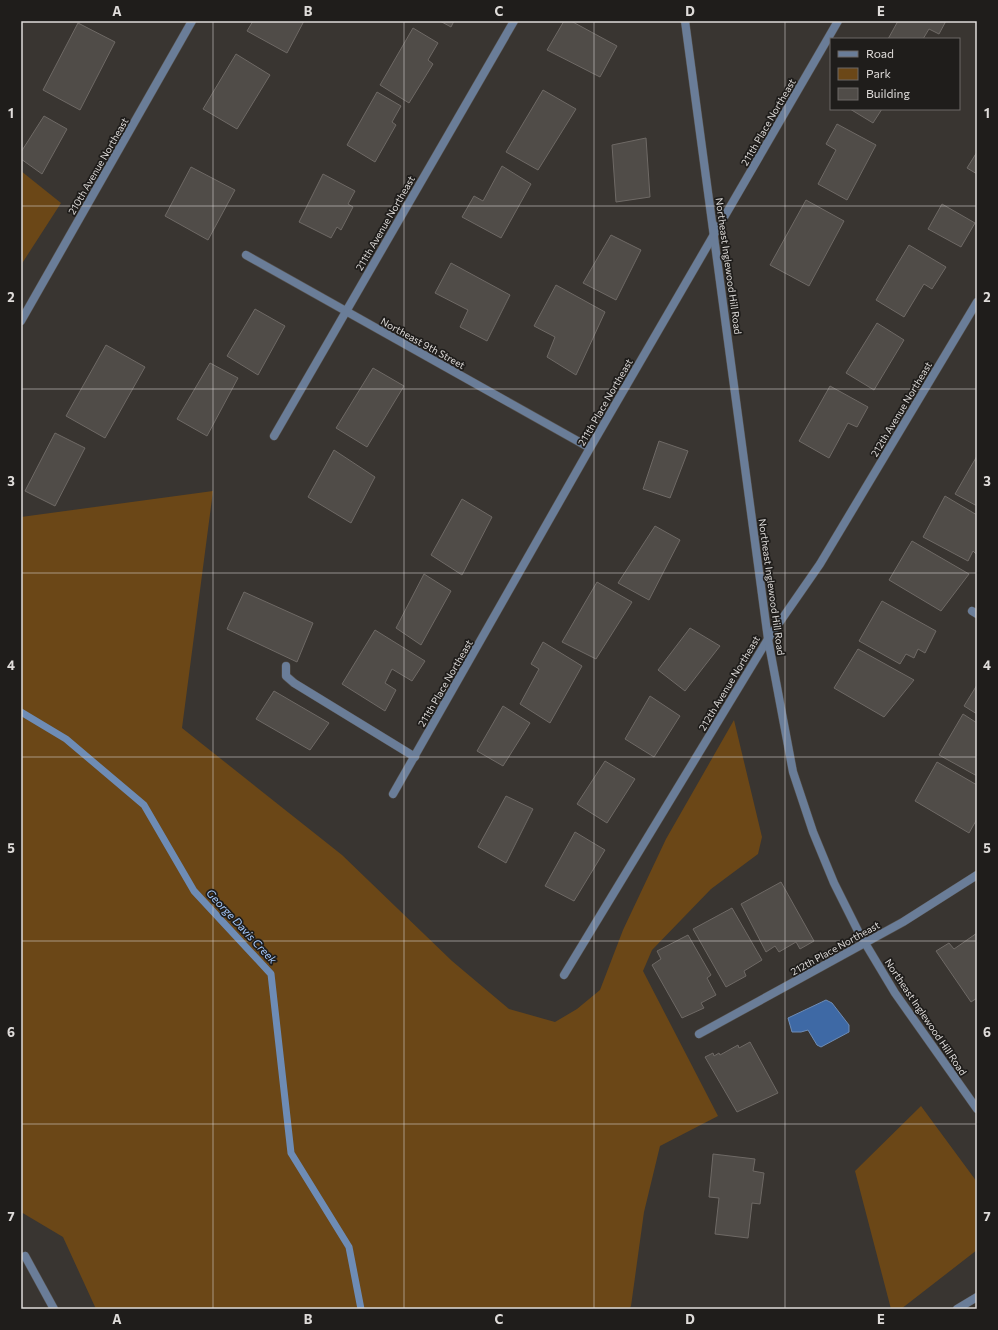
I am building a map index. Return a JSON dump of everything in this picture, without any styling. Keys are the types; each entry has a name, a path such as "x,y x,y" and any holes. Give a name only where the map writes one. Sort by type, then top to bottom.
{"street":[{"name":"210th Avenue Northeast","path":"21,321 192,21"},
{"name":"211th Avenue Northeast","path":"274,436 514,21"},
{"name":"Northeast Inglewood Hill Road","path":"685,21 715,234 768,639 793,772 812,832 834,883 864,942 895,992 977,1108"},
{"name":"211th Place Northeast","path":"393,794 590,448 838,21"},
{"name":"Northeast 9th Street","path":"246,254 590,448"},
{"name":"212th Avenue Northeast","path":"564,974 768,639 820,564 977,302"},
{"path":"286,666 286,676 294,683 415,757"},
{"name":"212th Place Northeast","path":"699,1034 864,942 903,922 977,875"},
{"path":"25,1256 54,1309"},
{"path":"957,1309 977,1297"}],"green space":[{"path":"21,171 61,203 21,265"},
{"path":"213,491 182,728 342,855 452,961 509,1009 555,1022 577,1009 600,990 623,930 666,839 734,720 762,837 758,854 711,889 652,950 643,971 718,1116 660,1146 644,1212 631,1306 629,1309 96,1309 63,1237 21,1212 21,517"},
{"path":"921,1106 977,1182 977,1250 901,1309 891,1309 855,1171"}],"water":[{"path":"826,1000 832,1003 849,1025 849,1032 821,1047 817,1045 808,1030 792,1032 788,1018"}],"building":[{"path":"253,21 304,21 287,53 247,31"},
{"path":"440,21 454,21 451,27"},
{"path":"564,21 571,21 617,46 600,77 547,50"},
{"path":"898,21 946,21 939,34 929,29 924,38 889,38"},
{"path":"78,23 115,42 80,110 43,90"},
{"path":"413,28 438,43 428,60 433,64 409,103 380,85"},
{"path":"236,54 270,75 237,129 203,109"},
{"path":"543,90 576,109 538,170 506,152"},
{"path":"377,92 401,106 392,122 396,125 375,162 347,145"},
{"path":"852,110 881,110 873,123"},
{"path":"44,116 67,129 42,174 21,159 21,152"},
{"path":"837,124 876,145 847,200 818,184 836,150 826,144"},
{"path":"646,138 650,197 616,202 612,145"},
{"path":"977,152 977,174 967,168"},
{"path":"502,166 531,184 501,238 462,217 474,196 483,201"},
{"path":"191,167 235,190 208,240 165,216"},
{"path":"323,174 355,191 348,204 353,207 341,230 337,227 331,238 299,222"},
{"path":"806,200 844,221 809,286 770,265"},
{"path":"942,204 975,223 961,247 928,229"},
{"path":"611,235 641,250 616,300 583,283"},
{"path":"909,245 946,267 932,289 924,284 904,317 876,300"},
{"path":"451,263 510,295 487,341 460,327 468,310 435,293"},
{"path":"556,285 605,312 576,375 547,357 555,337 534,326"},
{"path":"255,309 285,326 258,375 227,356"},
{"path":"877,323 904,340 874,390 846,373"},
{"path":"106,345 145,367 105,438 66,416"},
{"path":"210,363 238,378 207,436 177,419"},
{"path":"373,368 404,386 367,447 336,428"},
{"path":"830,386 868,407 857,427 848,423 829,458 799,441"},
{"path":"55,433 85,448 55,506 25,491"},
{"path":"659,441 688,451 670,498 643,489"},
{"path":"334,450 375,477 351,523 308,497"},
{"path":"977,456 977,506 955,494"},
{"path":"945,496 977,515 977,552 976,554 973,551 968,561 923,537"},
{"path":"462,499 492,517 462,575 431,555"},
{"path":"655,526 680,540 649,600 618,583"},
{"path":"912,541 969,574 941,611 889,580"},
{"path":"424,574 451,591 421,645 396,628"},
{"path":"597,582 632,602 596,659 562,642"},
{"path":"244,592 313,623 297,662 227,629"},
{"path":"882,601 936,631 925,653 918,649 914,658 906,654 900,664 859,641"},
{"path":"690,628 720,646 685,691 658,670"},
{"path":"375,630 425,661 412,681 392,669 385,683 396,690 385,711 342,684"},
{"path":"543,642 582,666 550,723 520,704 539,669 531,664"},
{"path":"858,649 914,680 884,717 834,688"},
{"path":"977,685 977,714 964,706"},
{"path":"274,691 329,723 310,750 256,719"},
{"path":"650,696 680,716 654,757 625,739"},
{"path":"503,706 530,723 503,766 477,751"},
{"path":"963,714 977,723 977,776 939,755"},
{"path":"605,761 635,779 607,823 577,804"},
{"path":"937,762 977,785 977,819 969,833 915,801"},
{"path":"506,796 533,809 506,863 478,847"},
{"path":"575,832 605,850 574,901 545,886"},
{"path":"781,882 814,941 800,949 796,942 779,952 775,946 766,952 741,904"},
{"path":"732,908 762,960 744,971 746,976 726,987 693,929"},
{"path":"977,933 977,998 971,1002 936,951 949,943 954,949"},
{"path":"688,935 711,975 707,978 716,995 701,1003 704,1008 682,1018 652,965 661,959 657,951"},
{"path":"750,1042 778,1093 737,1112 705,1057 713,1053 714,1056 719,1053 720,1055 738,1045 739,1048"},
{"path":"713,1154 755,1159 753,1171 764,1173 760,1204 752,1203 748,1238 715,1234 719,1198 709,1197"}],"waterway":[{"name":"George Davis Creek","path":"21,712 66,739 144,805 194,891 271,974 291,1153 349,1247 361,1309"}]}
